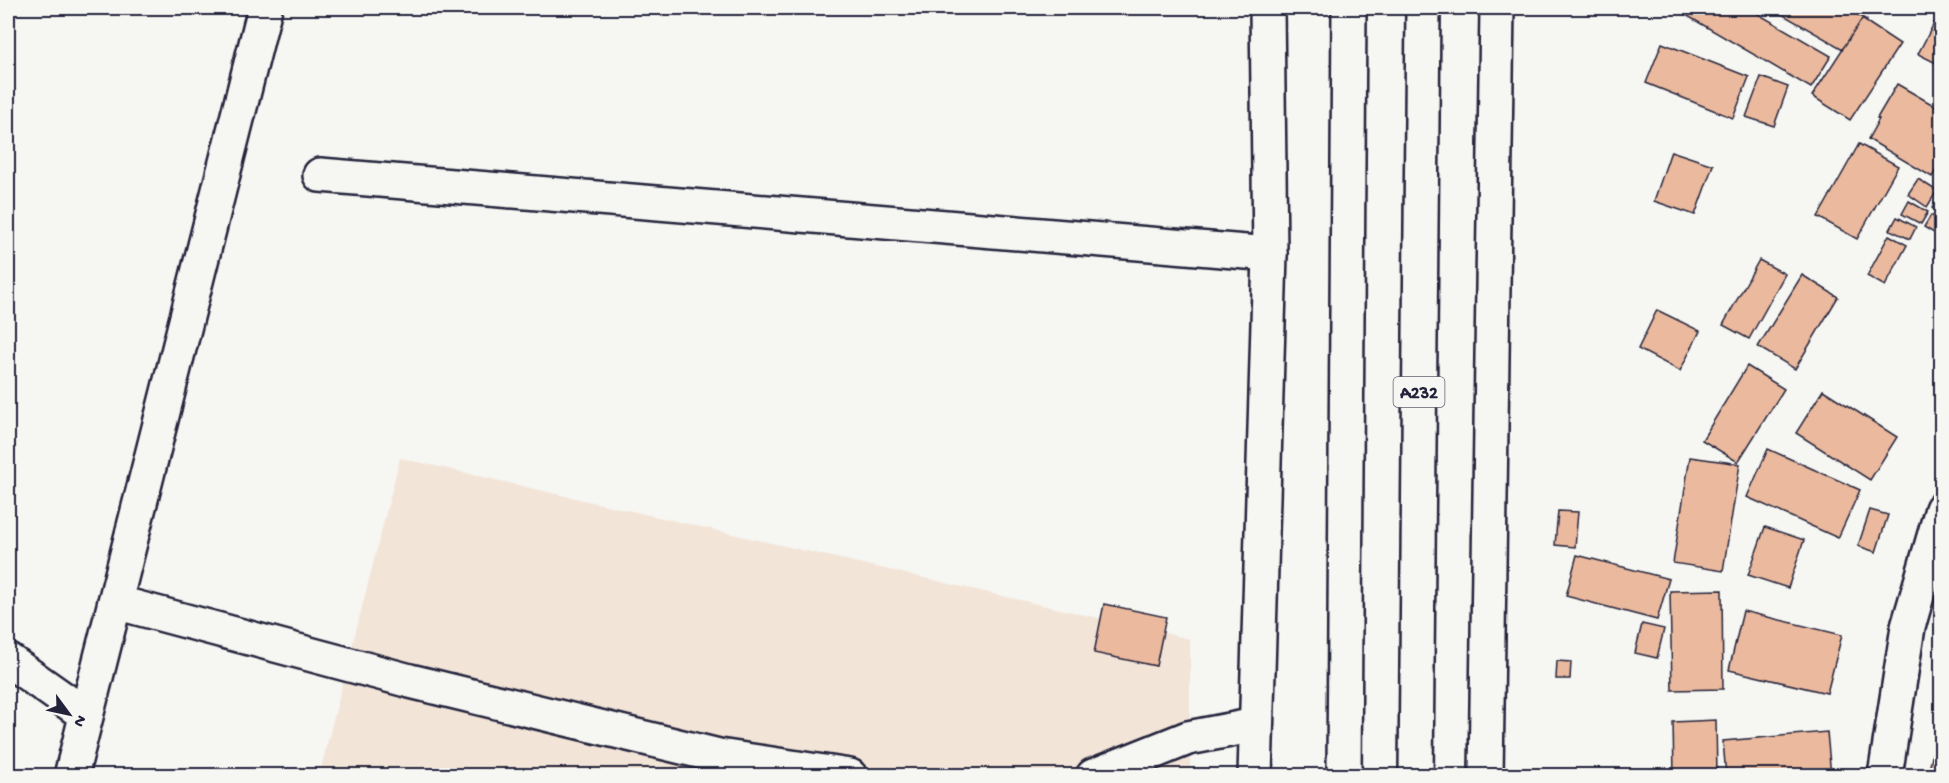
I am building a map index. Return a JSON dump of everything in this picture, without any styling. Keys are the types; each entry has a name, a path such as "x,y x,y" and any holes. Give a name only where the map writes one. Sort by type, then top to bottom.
{"main road":[{"path":"71,776 265,8"},
{"path":"1255,776 1270,254 1267,8"},
{"path":"1344,776 1349,8"},
{"name":"A232","path":"1416,776 1423,8"},
{"path":"1486,776 1497,8"},
{"path":"320,175 1270,254"},
{"path":"1885,776 1908,627 1941,509"},
{"path":"115,602 410,681 719,756 850,776"},
{"path":"8,660 86,715"},
{"path":"1093,776 1188,738 1256,725"}],"shaded area":[{"path":"400,458 1190,639 1190,775 319,776"}],"building":[{"path":"1674,8 1748,8 1831,56 1811,88"},
{"path":"1771,8 1845,8 1867,20 1848,52"},
{"path":"1942,8 1942,66 1918,54"},
{"path":"1862,19 1900,44 1850,120 1812,96"},
{"path":"1662,43 1749,77 1733,118 1646,83"},
{"path":"1761,77 1788,87 1774,126 1746,117"},
{"path":"1897,84 1942,110 1942,160 1932,177 1868,139 1879,119 1877,118"},
{"path":"1859,144 1898,166 1857,239 1818,217"},
{"path":"1671,151 1713,165 1695,215 1654,201"},
{"path":"1918,179 1937,191 1927,207 1908,194"},
{"path":"1942,193 1942,215 1932,208"},
{"path":"1909,201 1928,212 1921,224 1902,214"},
{"path":"1931,215 1942,222 1942,238 1924,227"},
{"path":"1897,217 1916,227 1910,239 1890,230"},
{"path":"1889,235 1907,245 1885,286 1867,276"},
{"path":"1759,260 1785,274 1749,339 1723,325"},
{"path":"1802,275 1838,297 1795,369 1758,347"},
{"path":"1657,310 1700,331 1680,371 1638,349"},
{"path":"1747,366 1784,389 1738,462 1702,440"},
{"path":"1823,390 1897,437 1870,480 1796,433"},
{"path":"1768,449 1860,490 1838,538 1747,497"},
{"path":"1690,457 1740,464 1723,571 1673,563"},
{"path":"1870,510 1888,515 1876,552 1858,546"},
{"path":"1558,511 1578,512 1575,547 1555,545"},
{"path":"1765,527 1804,540 1788,588 1748,575"},
{"path":"1577,555 1669,579 1657,620 1566,596"},
{"path":"1722,590 1723,689 1672,690 1670,591"},
{"path":"1104,604 1166,617 1156,666 1094,653"},
{"path":"1743,611 1842,635 1827,693 1729,670"},
{"path":"1642,624 1664,629 1657,658 1635,653"},
{"path":"1557,661 1571,662 1570,679 1556,679"},
{"path":"1942,705 1942,776 1928,776"},
{"path":"1716,720 1717,776 1674,776 1673,722"},
{"path":"1827,732 1831,776 1726,776 1723,741"}]}
